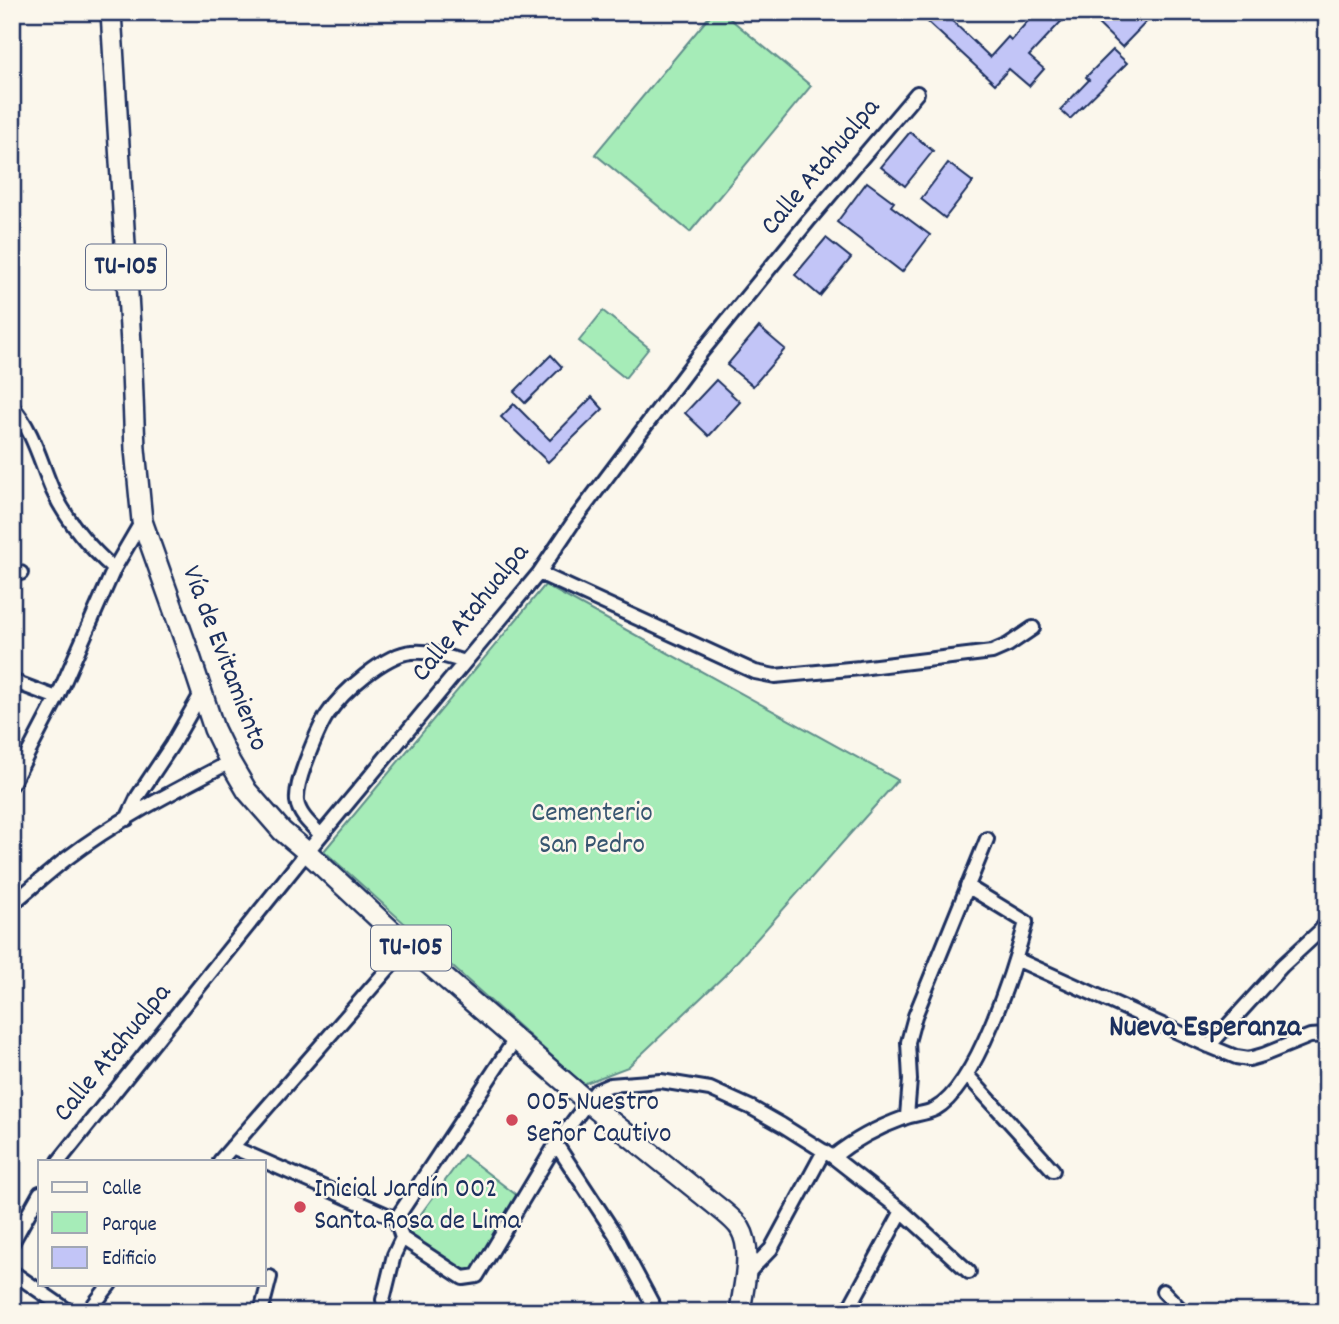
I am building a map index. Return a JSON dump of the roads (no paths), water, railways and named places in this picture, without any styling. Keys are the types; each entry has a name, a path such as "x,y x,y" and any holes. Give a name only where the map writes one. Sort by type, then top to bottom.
{"main road":[{"name":"Vía de Evitamiento","path":"111,12 135,449 142,521 214,729 247,791 282,831 408,946 588,1102 739,1226 746,1240 748,1254 740,1312"}],"street":[{"name":"Calle Atahualpa","path":"60,1160 307,852 539,573 576,518 699,355 917,93"},
{"path":"12,407 29,433 55,495 85,541 114,569"},
{"path":"12,783 57,698 114,569 142,521"},
{"path":"539,573 755,672 775,676 992,652 1033,628"},
{"path":"321,835 300,814 296,799 310,749 327,715 350,688 384,661 411,652 439,654 465,662"},
{"path":"12,681 57,698"},
{"path":"127,819 138,796 172,745 201,694"},
{"path":"12,773 23,759"},
{"path":"12,904 66,859 156,800 230,762"},
{"path":"907,1116 910,1080 908,1042 915,1016 988,839"},
{"path":"744,1277 771,1250 828,1154 907,1116 936,1108 951,1097 967,1075 990,1027 1016,958 1026,922 967,887"},
{"path":"1209,1046 1282,966 1327,922"},
{"path":"221,1160 408,946"},
{"path":"1016,958 1236,1057 1249,1059 1310,1036 1327,1035"},
{"path":"396,1219 516,1038"},
{"path":"967,1075 1053,1170"},
{"path":"266,1162 396,1219 402,1238 463,1278 477,1276 556,1144 596,1091 610,1085 661,1081 686,1084 710,1090 752,1108 828,1154 902,1211 969,1272"},
{"path":"556,1144 615,1234 654,1307 650,1312"},
{"path":"232,1147 262,1160"},
{"path":"12,1242 38,1196"},
{"path":"848,1312 902,1211"},
{"path":"383,1300 394,1255 402,1238"},
{"path":"12,1272 70,1312"},
{"path":"261,1312 270,1277"},
{"path":"88,1312 108,1286"},
{"path":"1163,1291 1183,1312"}],"place":[{"name":"005 Nuestro Señor Cautivo","path":"512,1120"},
{"name":"Inicial Jardín 002 Santa Rosa de Lima","path":"300,1207"}],"district":[{"name":"Nueva Esperanza","path":"1205,1029"}],"park label":[{"name":"Cementerio San Pedro","path":"592,831"}]}
